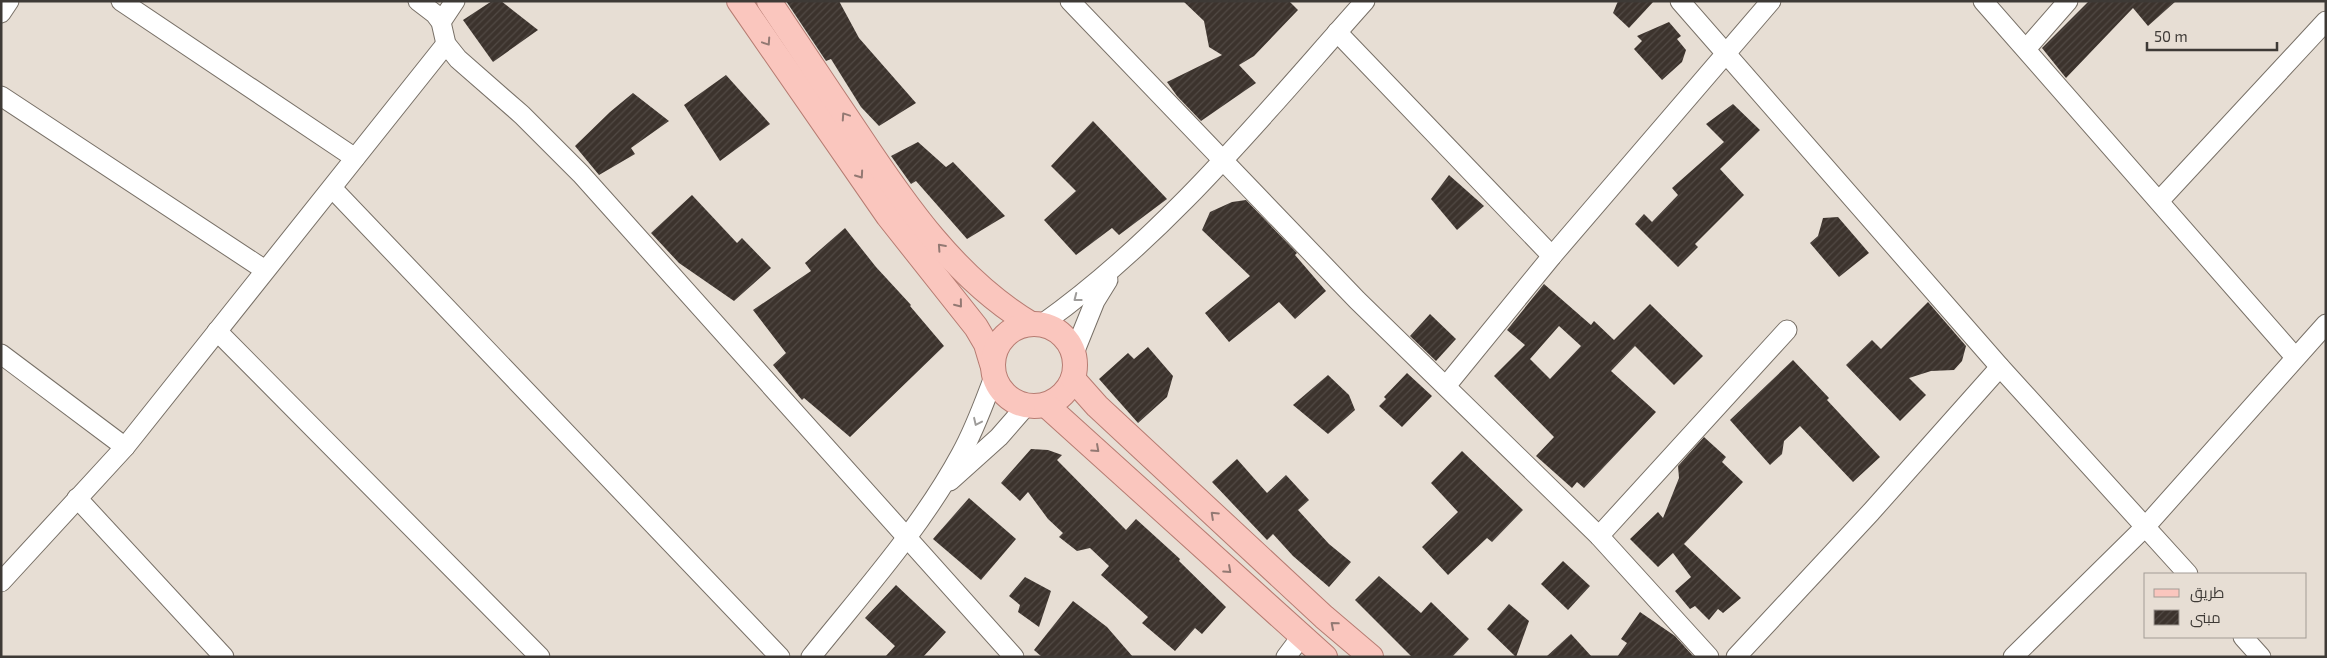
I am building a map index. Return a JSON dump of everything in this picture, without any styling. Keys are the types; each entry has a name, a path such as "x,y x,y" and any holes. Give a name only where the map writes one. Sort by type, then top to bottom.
{"main road":[{"path":"739,1 888,216 976,327 986,344 1001,390 1012,400 1036,405 1076,430 1325,657"},
{"path":"770,1 905,203 946,252 998,302 1036,324 1062,334 1074,353 1073,379 1067,390 1058,399 1036,405"},
{"path":"976,327 989,317 998,302"},
{"path":"993,370 994,352 1008,332 1019,326 1036,324"},
{"path":"1073,379 1097,406 1324,616 1371,657"},
{"path":"1076,430 1074,423 1082,409 1097,406"}],"street":[{"path":"1,13 9,1"},
{"path":"121,1 355,158"},
{"path":"418,1 435,14 441,22 446,44 458,59 522,115 581,174 1014,657"},
{"path":"441,22 455,1"},
{"path":"1070,1 1357,300 1599,536 1709,657"},
{"path":"1036,324 1086,291 1128,255 1222,161 1365,1"},
{"path":"1680,1 2000,367 2187,573"},
{"path":"1446,386 1552,256 1771,1"},
{"path":"1983,1 2160,200 2295,357"},
{"path":"2026,49 2068,1"},
{"path":"2160,200 2326,21"},
{"path":"1337,32 1552,256"},
{"path":"1,582 76,498 125,447 446,44"},
{"path":"1,96 265,270"},
{"path":"332,188 780,657"},
{"path":"1074,353 1095,301 1128,255"},
{"path":"2013,657 2146,526 2326,324"},
{"path":"1599,536 1787,330"},
{"path":"218,331 540,657"},
{"path":"1,354 125,447"},
{"path":"1736,657 1872,512 2000,367"},
{"path":"811,657 906,537 938,491 972,432 993,370"},
{"path":"938,491 1036,405"},
{"path":"76,498 224,657"},
{"path":"1286,657 1301,637"},
{"path":"2244,638 2261,657"}],"building":[{"path":"492,1 501,1 538,30 493,62 463,20"},
{"path":"786,1 839,1 859,38 916,103 879,126 861,107 831,59 826,61"},
{"path":"1183,1 1289,1 1298,10 1254,56 1239,65 1256,83 1201,121 1177,96 1167,82 1222,55 1209,47 1204,21"},
{"path":"1618,1 1654,1 1629,28 1613,13"},
{"path":"2089,1 2176,1 2148,26 2133,8 2066,78 2042,48"},
{"path":"1669,22 1681,36 1677,39 1686,50 1682,62 1662,80 1634,49 1642,41 1637,36"},
{"path":"726,75 770,124 720,161 684,105"},
{"path":"633,93 669,121 631,148 635,154 599,175 575,146"},
{"path":"1733,104 1760,130 1720,169 1744,195 1695,244 1698,247 1678,267 1635,224 1644,214 1652,222 1678,195 1672,188 1724,142 1706,124"},
{"path":"1093,121 1167,199 1119,235 1112,228 1076,255 1044,220 1076,191 1051,166"},
{"path":"918,142 946,167 953,162 1005,216 967,239 916,181 911,184 891,156"},
{"path":"1449,175 1484,206 1457,230 1431,199"},
{"path":"692,195 737,243 742,238 771,268 734,301 679,263 651,233"},
{"path":"1246,200 1297,253 1295,255 1326,291 1295,319 1279,302 1229,342 1205,313 1250,276 1202,230 1210,212 1232,202"},
{"path":"1838,217 1869,253 1839,277 1810,243 1818,236 1823,218"},
{"path":"845,228 944,346 850,437 804,398 802,400 773,365 786,353 753,310 811,271 805,263"},
{"path":"1544,284 1591,325 1594,321 1614,340 1650,304 1703,356 1674,385 1635,346 1611,371 1656,412 1584,488 1577,482 1572,488 1536,456 1554,437 1494,376 1525,345 1507,330","holes":["1559,326 1581,346 1550,379 1530,359"]},
{"path":"1928,302 1966,346 1962,361 1954,370 1931,371 1909,378 1926,395 1900,421 1846,365 1872,340 1881,349"},
{"path":"1430,314 1456,339 1436,361 1410,336"},
{"path":"1148,347 1173,376 1167,397 1138,423 1099,379 1128,353 1134,359"},
{"path":"1793,360 1880,457 1853,482 1800,426 1784,441 1782,454 1770,465 1730,420"},
{"path":"1407,373 1432,396 1402,427 1379,406 1386,399 1384,397"},
{"path":"1328,375 1349,395 1355,410 1328,434 1293,405"},
{"path":"1704,437 1726,457 1722,462 1743,482 1684,544 1741,598 1723,613 1718,609 1709,620 1695,606 1690,609 1675,591 1691,577 1673,553 1658,567 1630,539 1658,512 1663,518 1679,478 1678,466"},
{"path":"1031,449 1048,450 1062,455 1057,460 1126,530 1136,519 1180,559 1179,561 1226,607 1202,634 1195,628 1175,651 1142,623 1148,617 1101,575 1109,566 1090,548 1077,551 1059,537 1063,533 1048,519 1028,492 1020,501 1001,483"},
{"path":"1462,451 1523,510 1492,542 1487,538 1448,575 1422,547 1458,512 1431,483"},
{"path":"1237,459 1267,493 1286,475 1309,500 1298,510 1329,544 1351,562 1329,587 1293,556 1273,534 1267,540 1212,482"},
{"path":"969,498 1016,539 981,580 933,539"},
{"path":"1563,561 1590,586 1568,610 1541,584"},
{"path":"1379,576 1421,613 1431,602 1469,639 1452,657 1412,657 1355,600"},
{"path":"1025,577 1051,591 1039,627 1018,612 1020,605 1009,596"},
{"path":"896,585 946,632 923,657 885,657 895,646 865,618"},
{"path":"1073,601 1107,627 1133,657 1042,657 1034,650"},
{"path":"1509,604 1529,621 1516,657 1487,629"},
{"path":"1640,612 1675,636 1694,657 1617,657 1627,643 1621,639"},
{"path":"1571,634 1592,657 1546,657"}]}
